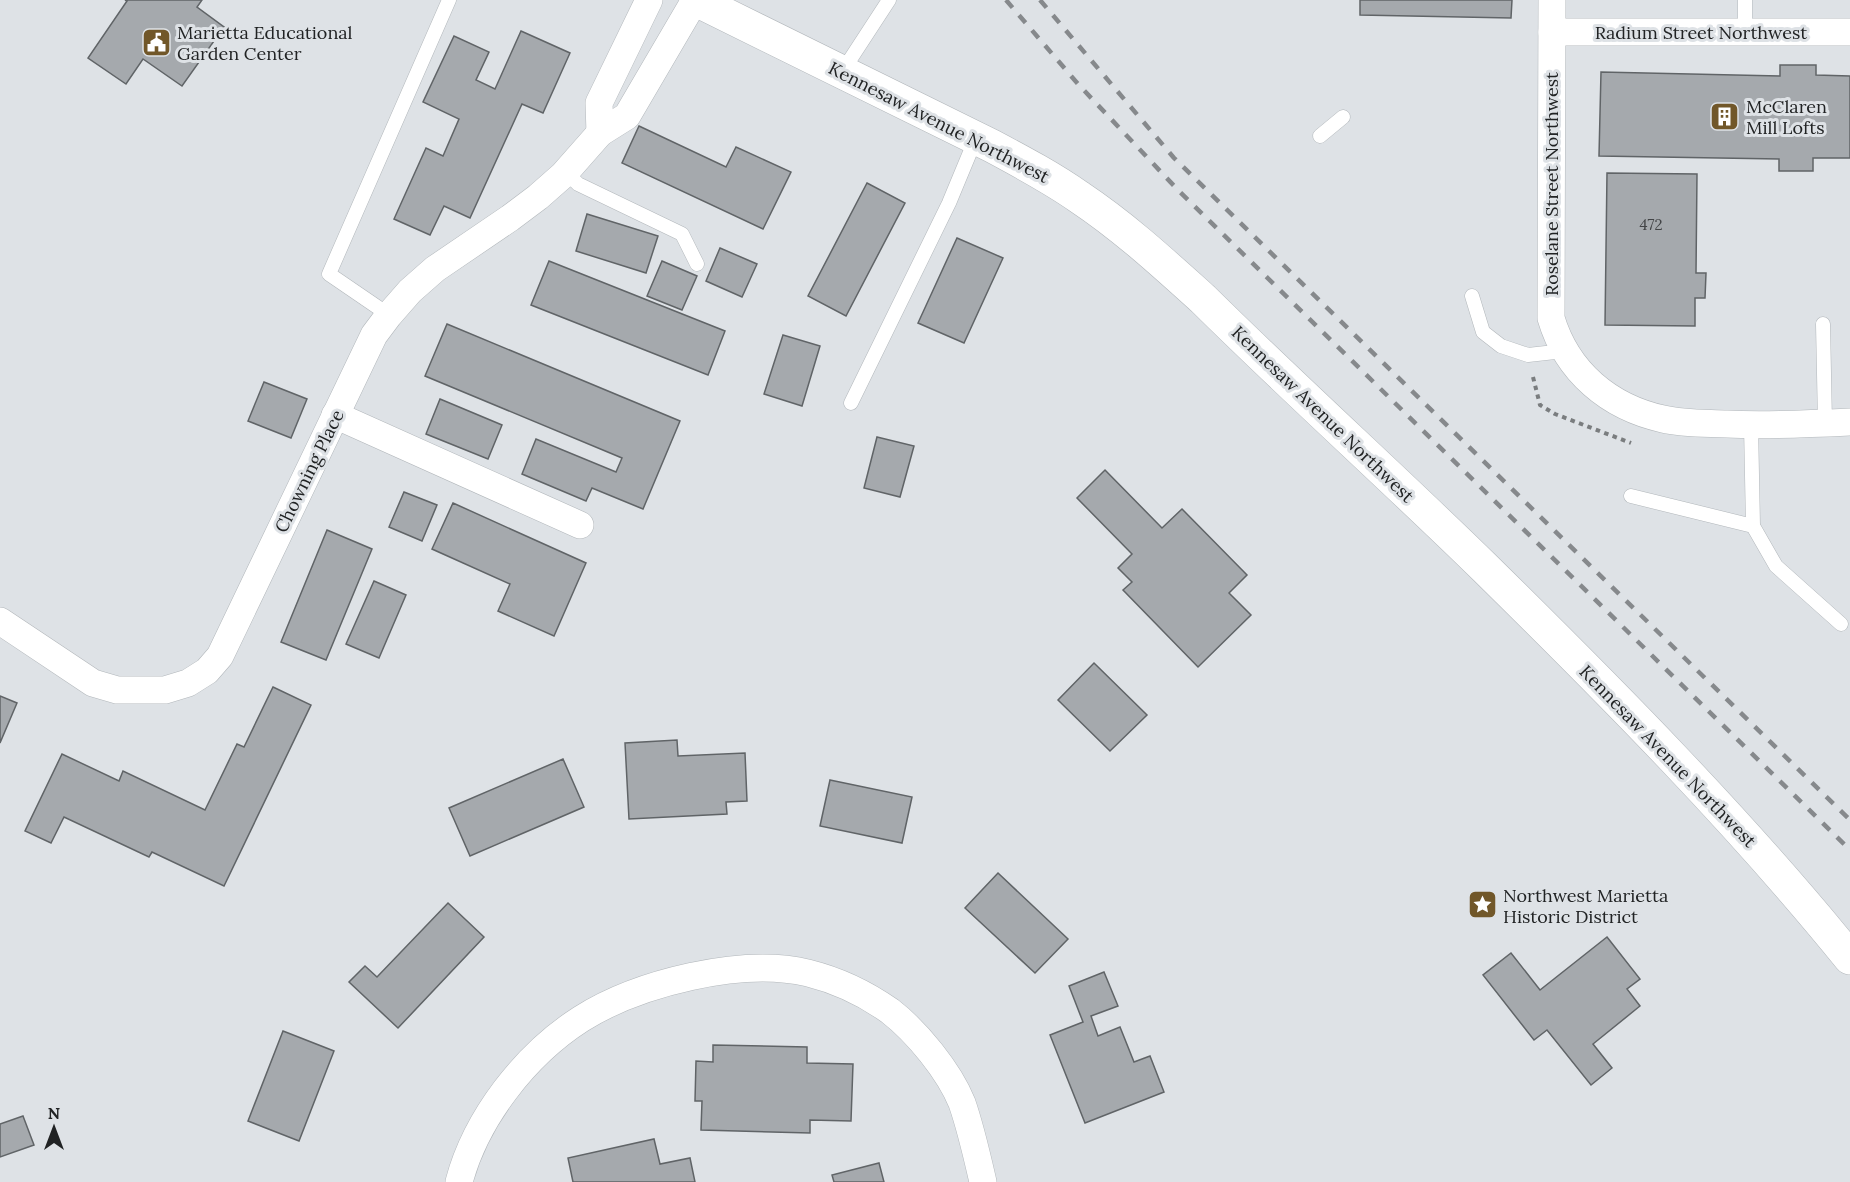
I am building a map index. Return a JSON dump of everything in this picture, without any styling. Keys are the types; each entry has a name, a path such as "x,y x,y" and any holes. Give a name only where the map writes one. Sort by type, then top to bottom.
{"street":[{"path":"600,133 600,103 649,0"},
{"name":"Chowning Place","path":"0,621 93,683 117,690 142,692 165,690 188,683 207,671 220,656 374,334 389,315 435,269 538,197 566,172 600,133 627,116 696,0"},
{"name":"Kennesaw Avenue Northwest","path":"696,0 1039,171 1080,197 1143,246 1203,299 1484,568 1670,753 1850,958"},
{"name":"Roselane Street Northwest","path":"1552,0 1551,318 1567,357"},
{"name":"Radium Street Northwest","path":"1552,32 1850,32"},
{"path":"1567,357 1593,385 1611,398 1635,411 1664,419 1751,425 1837,423"},
{"path":"335,415 580,525"},
{"path":"459,1182 476,1134 503,1092 540,1052 581,1019 624,998 663,984 710,973 751,969 807,973 832,981 874,1001 909,1028 948,1078 961,1101 983,1182"}],"lane":[{"path":"389,315 329,274 449,0"},
{"path":"842,72 889,0"},
{"path":"1745,0 1745,32"},
{"path":"1320,136 1343,117"},
{"path":"851,403 949,203 976,138"},
{"path":"566,172 578,184 682,234 697,264"},
{"path":"1472,296 1483,332 1501,346 1528,355 1567,357"},
{"path":"1823,324 1837,423"},
{"path":"1751,425 1754,526 1776,566 1841,624"},
{"path":"1631,496 1754,526"}],"building":[{"name":"Marietta Educational Garden Center","path":"125,0 202,0 197,7 224,27 182,86 143,59 126,84 88,58 127,1"},
{"path":"1360,0 1512,0 1511,18 1360,15"},
{"path":"521,31 570,53 543,113 522,104 470,218 444,206 430,235 394,219 426,148 443,156 459,119 423,102 454,36 489,52 476,80 495,89"},
{"name":"McClaren Mill Lofts","path":"1780,65 1816,65 1816,75 1850,76 1850,158 1813,158 1813,171 1779,171 1779,159 1599,156 1601,72 1780,76"},
{"path":"639,126 726,167 736,147 791,172 763,229 622,163"},
{"path":"1607,173 1697,174 1696,273 1706,273 1705,298 1695,298 1695,326 1605,325"},
{"path":"867,183 905,203 846,316 808,296"},
{"path":"587,214 658,236 646,273 576,251"},
{"path":"957,238 1003,258 964,343 918,323"},
{"path":"720,248 757,264 742,297 706,281"},
{"path":"549,261 725,331 708,375 531,305"},
{"path":"662,261 697,276 682,310 647,296"},
{"path":"447,324 680,421 643,509 592,488 586,501 522,474 536,439 616,472 622,458 425,376"},
{"path":"783,335 820,346 802,406 764,394"},
{"path":"264,382 307,399 291,438 248,421"},
{"path":"440,399 502,425 488,459 426,434"},
{"path":"877,437 914,446 900,497 864,488"},
{"path":"1105,470 1162,528 1182,509 1247,575 1229,593 1251,615 1198,667 1123,590 1132,582 1118,568 1132,554 1077,498"},
{"path":"404,492 437,505 422,541 389,527"},
{"path":"453,503 586,563 554,636 498,611 510,584 432,549"},
{"path":"327,530 372,549 326,660 281,642"},
{"path":"374,581 406,595 379,658 346,644"},
{"path":"1094,663 1147,715 1110,751 1058,700"},
{"path":"273,687 311,705 224,886 152,852 149,857 64,817 51,843 25,831 62,754 119,781 123,771 205,810 237,744 244,747"},
{"path":"0,696 17,703 0,743"},
{"path":"677,740 678,756 745,753 747,801 726,802 727,814 629,819 625,743"},
{"path":"563,759 584,807 470,856 449,808"},
{"path":"830,780 912,797 902,843 820,826"},
{"path":"998,873 1068,939 1035,973 965,908"},
{"path":"448,903 484,937 398,1028 349,982 365,966 377,977"},
{"path":"1607,937 1640,979 1627,989 1640,1006 1593,1044 1612,1068 1591,1085 1547,1030 1534,1040 1483,975 1511,953 1540,990"},
{"path":"1104,972 1118,1006 1091,1016 1098,1036 1120,1027 1134,1062 1150,1056 1164,1092 1085,1123 1050,1035 1083,1022 1069,986"},
{"path":"283,1031 334,1051 299,1141 248,1121"},
{"path":"713,1045 807,1047 807,1063 853,1064 851,1121 810,1120 810,1133 701,1130 702,1101 695,1101 696,1061 713,1062"},
{"path":"23,1116 34,1145 0,1157 0,1124"},
{"path":"654,1139 660,1164 690,1158 695,1182 573,1182 568,1158"},
{"path":"879,1163 884,1182 834,1182 832,1175"}],"railway":[{"path":"1006,0 1078,84 1177,189 1850,850"},
{"path":"1040,0 1174,158 1850,820"}],"place":[{"name":"Marietta Educational Garden Center","path":"156,42"},
{"name":"McClaren Mill Lofts","path":"1725,116"},
{"name":"Northwest Marietta Historic District","path":"1482,905"}]}
